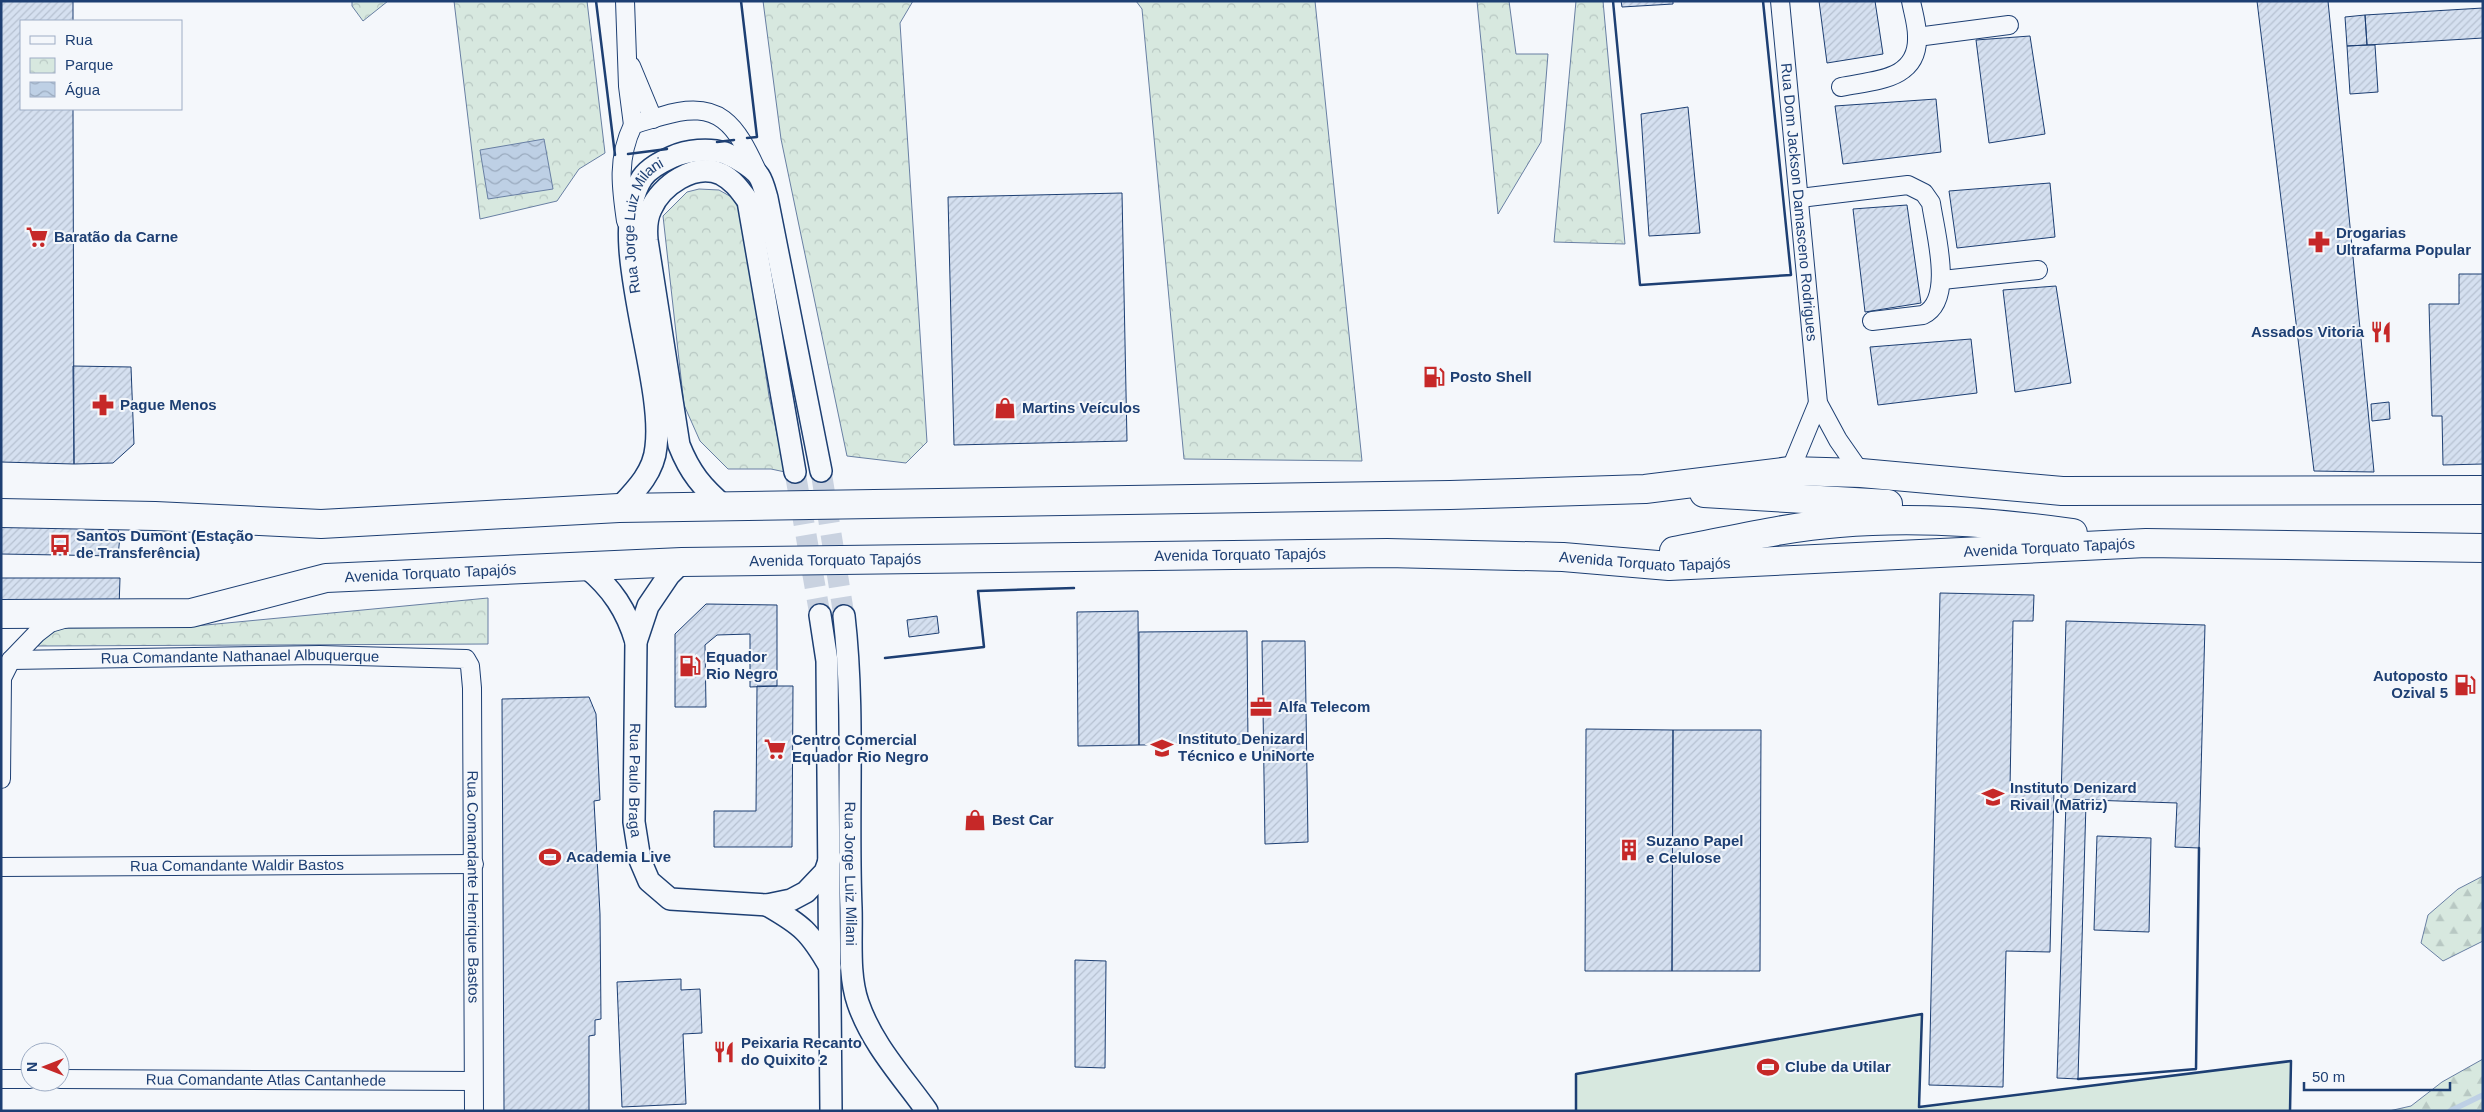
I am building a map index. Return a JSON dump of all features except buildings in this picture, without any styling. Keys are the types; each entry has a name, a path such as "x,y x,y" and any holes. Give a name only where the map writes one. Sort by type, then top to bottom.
{"highway":[{"path":"1645,489 1790,471 1861,473 2062,491 2483,490"},
{"path":"1,513 136,515 321,524 619,508 1450,495 1645,489 1915,505 1967,503 2062,491"},
{"path":"1618,560 1836,523 1882,520 1997,523 2146,543"},
{"name":"Avenida Torquato Tapajós","path":"1,614 191,613 326,578 682,562 1387,553 1618,560 1669,566 2146,543 2483,548"}],"street":[{"path":"626,1 627,59 633,125 624,146 620,178 628,240"},
{"name":"Rua Dom Jackson Damasceno Rodrigues","path":"1780,1 1818,403 1838,440 1861,473"},
{"path":"1841,87 1895,76 1905,71 1913,57 1917,37 1911,1"},
{"path":"1917,37 2010,25"},
{"path":"627,59 654,119"},
{"path":"633,125 680,110 704,110 716,114 736,132 759,176 767,198 821,471"},
{"name":"Rua Jorge Luiz Milani","path":"619,508 638,488 651,468 657,439 648,364 628,240 634,195 642,178 662,161 693,152 724,153 742,162 759,176"},
{"name":"Rua Jorge Luiz Milani","path":"725,506 702,487 686,462 679,445 647,240 646,227 651,209 665,189 678,178 702,171 719,173 736,184 748,200 795,472"},
{"path":"1800,198 1908,185 1916,187 1924,193 1930,203 1942,280 1938,301 1930,312 1923,316 1872,321"},
{"path":"1942,280 2038,270"},
{"name":"Rua Dom Jackson Damasceno Rodrigues","path":"1790,471 1818,403"},
{"name":"Rua Paulo Braga","path":"682,562 669,574 648,606 636,642 634,822 640,860 649,882 670,899 768,906 791,900 806,892 825,872 830,858"},
{"name":"Rua Paulo Braga","path":"586,567 616,597 627,616 636,642"},
{"path":"1,779 2,678 11,660 50,623 78,614"},
{"name":"Rua Jorge Luiz Milani","path":"820,615 827,661 831,1111"},
{"name":"Rua Jorge Luiz Milani","path":"844,616 849,657 850,878 854,986 861,1011 886,1058 927,1111"},
{"name":"Rua Comandante Nathanael Albuquerque","path":"11,660 320,655 463,657 469,662"},
{"name":"Rua Comandante Henrique Bastos","path":"469,662 472,688 474,864 474,1111"},
{"name":"Rua Comandante Waldir Bastos","path":"1,867 474,864"},
{"name":"Rua Paulo Braga","path":"768,906 803,927 814,939 831,968"},
{"path":"1,1079 20,1079"},
{"name":"Rua Comandante Atlas Cantanhede","path":"70,1079 473,1081"}],"green space":[{"path":"352,1 388,1 363,21 352,6"},
{"path":"454,1 587,1 605,153 579,169 557,201 480,219"},
{"path":"763,1 913,1 900,23 927,442 906,463 847,456 781,139"},
{"path":"1136,1 1315,1 1362,461 1184,459 1142,9"},
{"path":"1477,1 1509,1 1516,54 1548,54 1541,142 1498,214"},
{"path":"1576,1 1603,1 1625,244 1554,242"},
{"path":"699,189 719,190 735,199 744,227 769,396 785,472 771,469 728,469 700,441 684,405 663,216 687,192"},
{"path":"488,598 488,644 38,646 53,628 185,627"},
{"path":"2483,876 2483,941 2443,961 2421,943 2428,915 2458,889"},
{"name":"Clube da Utilar","path":"1922,1014 1919,1107 2291,1061 2290,1111 1576,1111 1576,1074"},
{"path":"2483,1059 2483,1111 2389,1111 2411,1106 2442,1082"}],"water":[{"path":"544,139 553,189 488,199 480,150"}],"waterway":[{"path":"2450,1111 2483,1095"}],"tunnel":[{"path":"821,471 844,616"},
{"path":"795,472 820,615"}],"wall":[{"path":"596,1 615,155"},
{"path":"741,1 757,137 747,138"},
{"path":"1613,1 1640,285 1791,275 1763,1"},
{"path":"717,142 734,140"},
{"path":"628,154 667,149"},
{"path":"885,658 984,647 978,591 1074,588"},
{"path":"2078,1079 2196,1069 2199,848"},
{"path":"1576,1111 1576,1074 1922,1014 1919,1107 2291,1061 2290,1111"}],"place":[{"name":"Baratão da Carne","path":"37,237"},
{"name":"Drogarias Ultrafarma Popular","path":"2319,242"},
{"name":"Assados Vitoria","path":"2381,332"},
{"name":"Posto Shell","path":"1434,377"},
{"name":"Pague Menos","path":"103,405"},
{"name":"Martins Veículos","path":"1005,408"},
{"name":"Santos Dumont (Estação de Transferência)","path":"60,545"},
{"name":"Equador Rio Negro","path":"690,666"},
{"name":"Autoposto Ozival 5","path":"2465,685"},
{"name":"Alfa Telecom","path":"1261,707"},
{"name":"Instituto Denizard Técnico e UniNorte","path":"1162,748"},
{"name":"Centro Comercial Equador Rio Negro","path":"775,749"},
{"name":"Instituto Denizard Rivail (Matriz)","path":"1993,797"},
{"name":"Best Car","path":"975,820"},
{"name":"Suzano Papel e Celulose","path":"1629,850"},
{"name":"Academia Live","path":"550,857"},
{"name":"Peixaria Recanto do Quixito 2","path":"724,1052"},
{"name":"Clube da Utilar","path":"1768,1067"}]}
